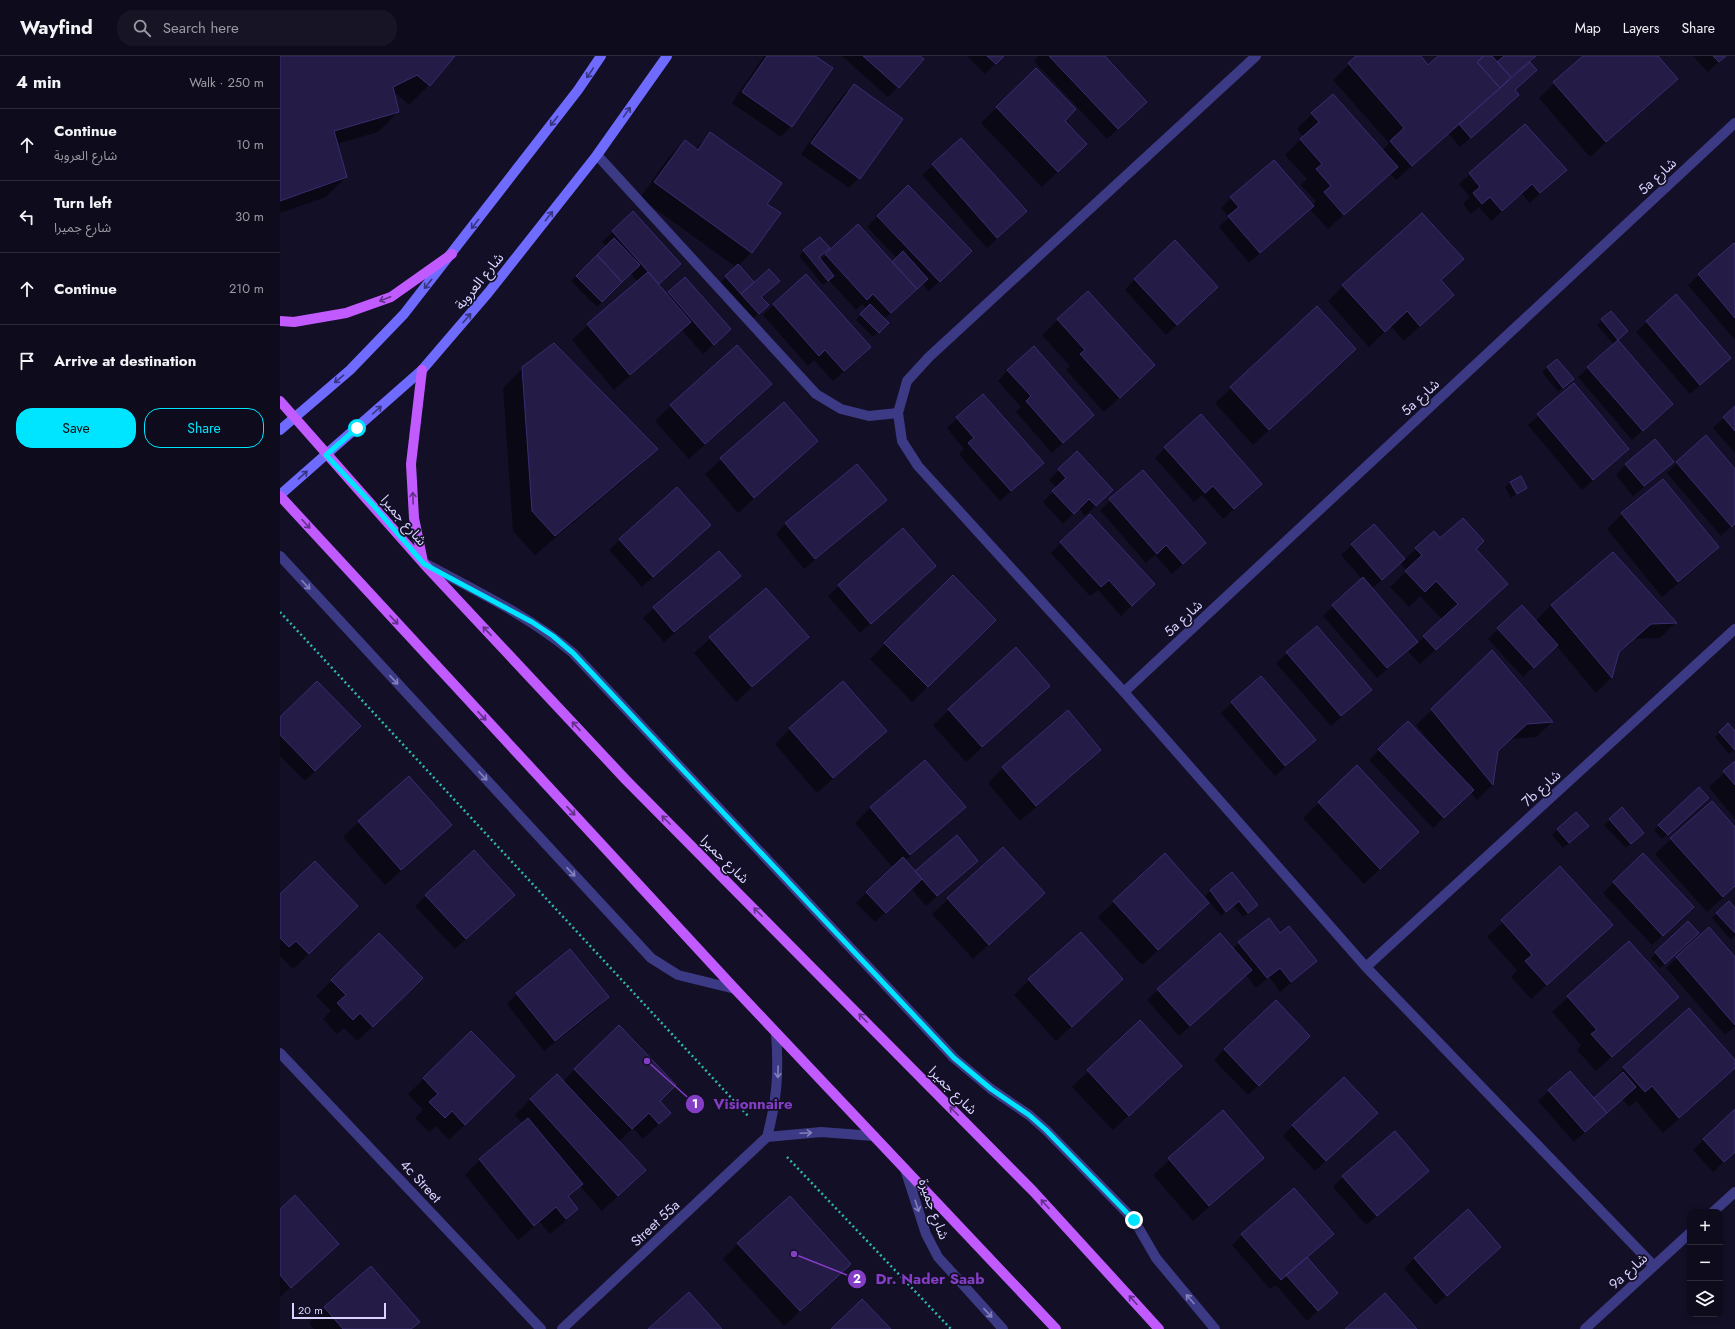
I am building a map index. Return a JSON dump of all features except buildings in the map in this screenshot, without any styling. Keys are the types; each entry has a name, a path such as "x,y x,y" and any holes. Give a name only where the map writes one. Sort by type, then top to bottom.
{"main road":[{"path":"280,430 350,370 404,314 578,90 601,56"},
{"name":"شارع العروبة","path":"280,495 422,370 488,293 596,155 666,56"},
{"path":"280,321 294,322 346,313 391,297 452,254"},
{"path":"422,370 412,464 414,518 424,564"},
{"name":"شارع جميرا","path":"280,401 326,455 373,505 424,564 626,780 1033,1191 1159,1329"},
{"path":"280,495 734,989 1056,1329"}],"street":[{"path":"1256,56 929,357 907,381 898,413 902,441 918,466 1124,692 1366,967 1654,1266"},
{"name":"5a شارع","path":"1124,692 1735,123"},
{"path":"596,155 816,394 841,409 869,416 898,413"},
{"path":"280,556 651,958 678,975 734,989"},
{"path":"424,564 532,622 553,636 573,653 954,1058 991,1089 1029,1115 1046,1130 1134,1220 1156,1258 1215,1329"},
{"name":"7b شارع","path":"1366,967 1735,629"},
{"path":"776,1033 778,1086 774,1111 767,1137 821,1132 874,1136"},
{"name":"4c Street","path":"280,1053 541,1329"},
{"name":"Street 55a","path":"562,1329 767,1137"},
{"name":"شارع جميرة","path":"905,1169 926,1234 938,1257 1003,1329"},
{"path":"1716,1209 1735,1192"},
{"name":"9a شارع","path":"1585,1329 1687,1236"}],"path":[{"path":"280,612 767,1137 951,1329"}],"place":[{"name":"Visionnaire","path":"647,1061"},
{"name":"Dr. Nader Saab","path":"794,1254"}],"route":[{"path":"357,428 326,455 373,505 424,564 532,622 553,636 573,653 954,1058 991,1089 1029,1115 1046,1130 1134,1220"}]}
